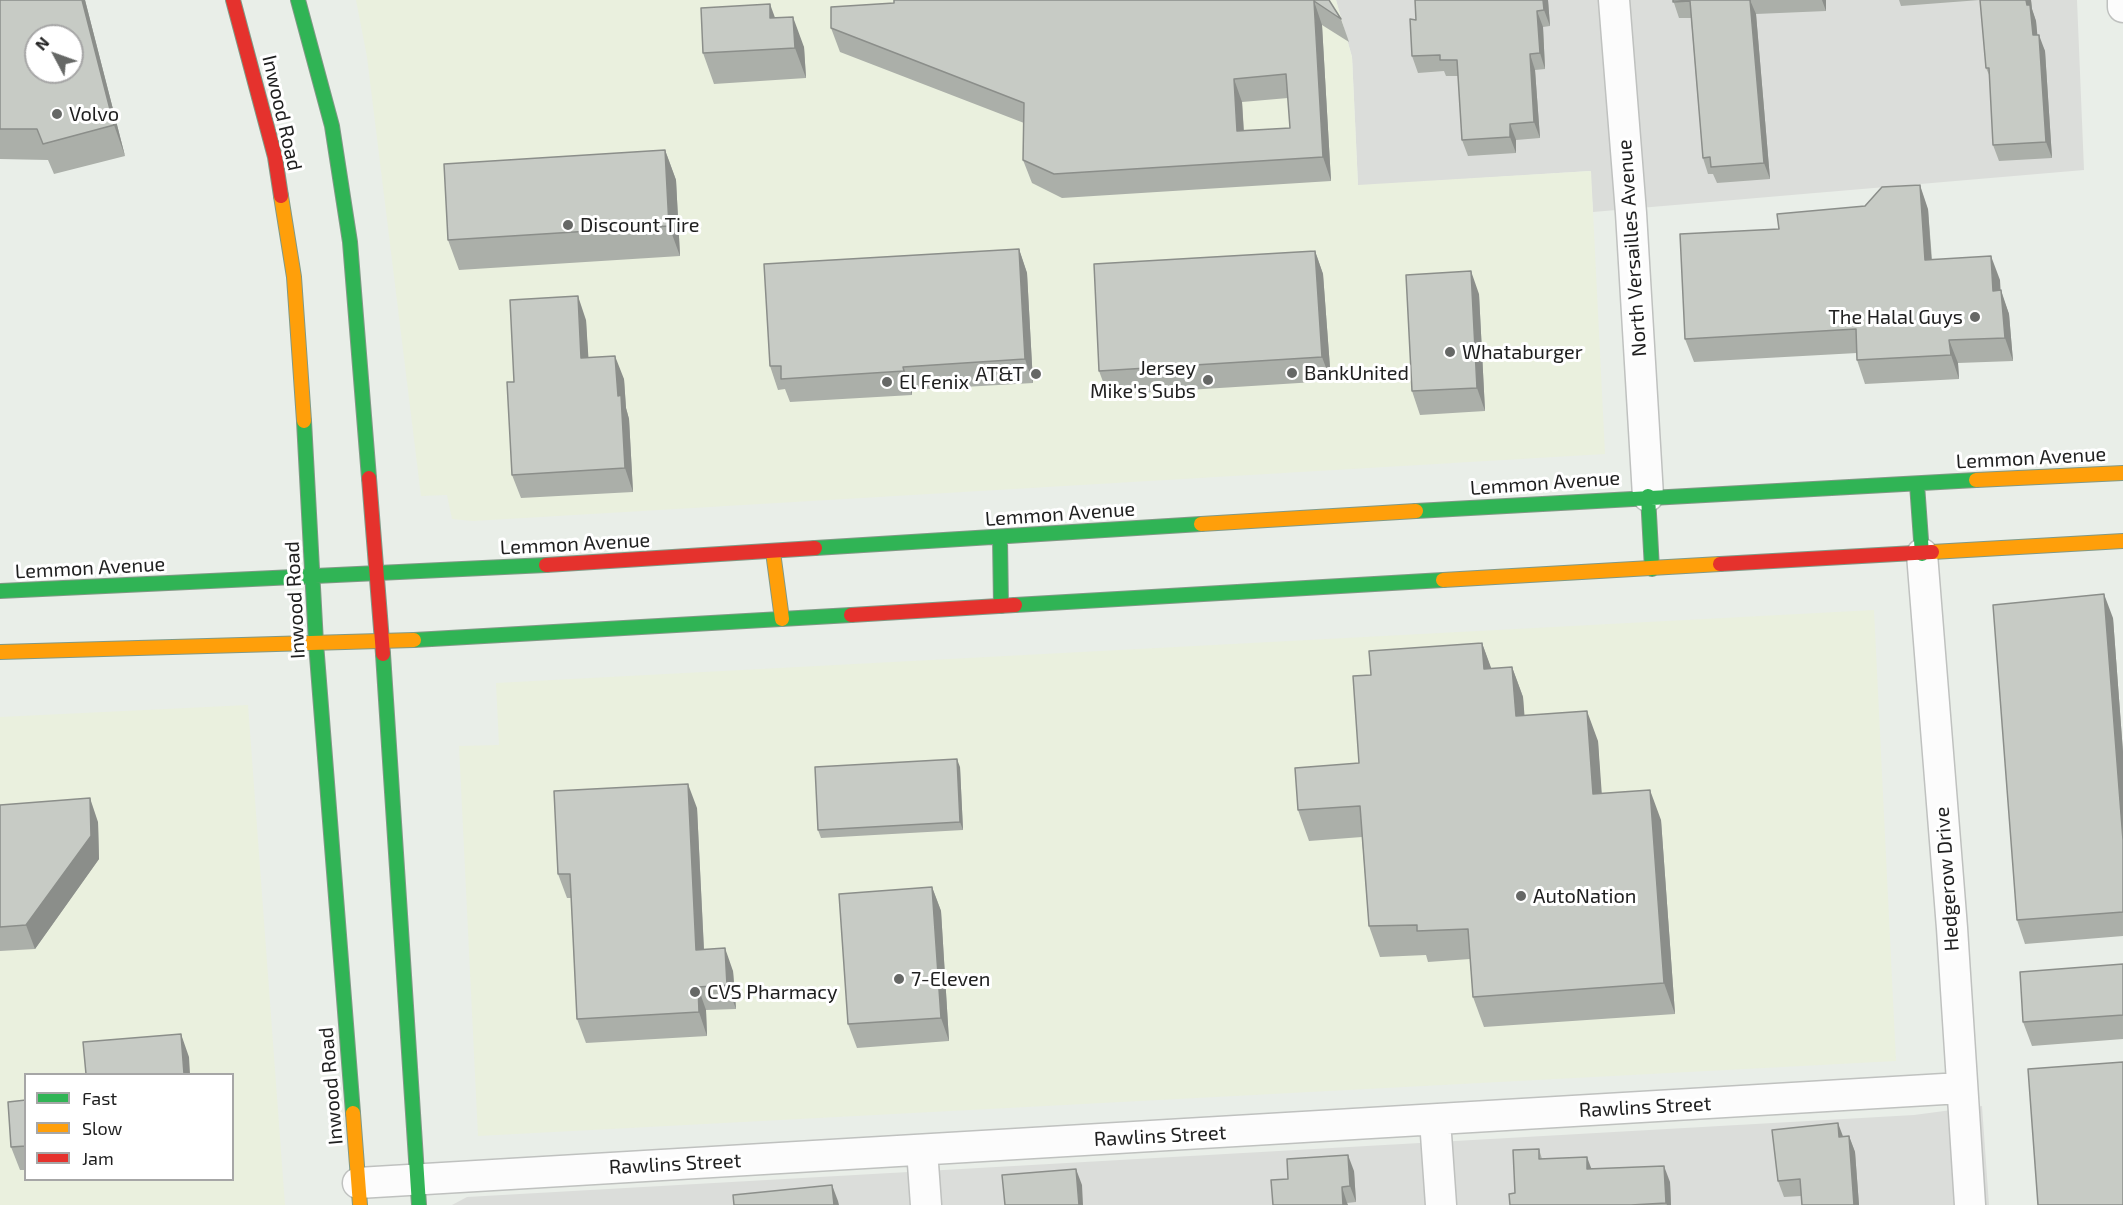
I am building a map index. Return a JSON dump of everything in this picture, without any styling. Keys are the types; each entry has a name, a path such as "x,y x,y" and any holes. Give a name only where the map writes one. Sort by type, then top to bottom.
{"main road":[{"name":"Inwood Road","path":"233,0 275,157 294,277 314,578 316,643 359,1194"},
{"path":"298,0 332,126 350,242 380,642 385,679 418,1192"},
{"name":"Lemmon Avenue","path":"0,591 314,578 773,552 1648,496 2123,473"},
{"path":"1917,484 1922,554"},
{"path":"1648,496 1652,568"},
{"path":"1000,538 1001,606"},
{"path":"0,652 380,642 2123,541"},
{"path":"773,552 782,619"}],"street":[{"name":"North Versailles Avenue","path":"1614,0 1631,213 1648,496"},
{"path":"2122,0 2123,7"},
{"name":"Hedgerow Drive","path":"1922,554 1952,928 1970,1205"},
{"name":"Rawlins Street","path":"359,1194 418,1192 922,1150 1961,1088"},
{"path":"1435,1120 1441,1205"},
{"path":"922,1150 926,1205"}],"shaded area":[{"path":"356,0 1336,0 1352,57 1358,185 1591,171 1605,454 473,521 452,519 447,495 421,496 367,57"},
{"path":"1336,0 2077,0 2084,170 1593,212 1590,171 1358,186 1352,57"},
{"path":"1874,610 1896,1061 478,1136 459,746 499,745 496,683"},
{"path":"248,705 285,1205 0,1205 0,717"},
{"path":"1982,1106 1989,1205 452,1205 467,1197 1914,1115"}],"building":[{"path":"0,0 82,0 114,125 43,144 37,129 0,129"},
{"path":"894,0 1329,0 1341,19 1314,1 1323,157 1054,174 1023,160 1024,103 831,28 831,7 894,3","holes":["1286,74 1290,128 1237,131 1234,79"]},
{"path":"1415,0 1543,0 1544,10 1537,11 1540,53 1530,54 1534,122 1510,124 1510,137 1462,140 1457,60 1440,60 1440,55 1412,56 1410,19 1416,20"},
{"path":"1673,0 1750,0 1764,163 1711,167 1710,157 1703,158 1690,1 1673,2"},
{"path":"1980,0 2026,0 2027,5 2030,5 2033,35 2039,35 2046,142 1993,145 1989,68 1986,68"},
{"path":"770,4 770,18 793,17 795,48 703,53 701,8"},
{"path":"665,150 669,226 448,240 444,164"},
{"path":"1920,185 1925,260 1991,256 1993,291 2001,290 2005,338 1949,340 1951,355 1857,360 1856,329 1685,339 1680,234 1779,229 1777,214 1865,206 1882,187"},
{"path":"1019,249 1025,359 903,367 904,371 781,379 781,366 770,366 764,264"},
{"path":"1315,251 1322,357 1099,371 1094,264"},
{"name":"Whataburger","path":"1471,271 1477,388 1412,391 1406,275"},
{"path":"578,296 581,358 615,356 618,396 621,395 625,468 512,475 507,382 514,382 510,300"},
{"path":"2104,594 2123,840 2123,912 2017,920 1993,605"},
{"name":"AutoNation","path":"1482,643 1484,669 1512,667 1516,716 1587,711 1593,794 1650,790 1664,983 1473,997 1468,929 1417,931 1417,925 1369,926 1360,806 1298,810 1295,768 1359,763 1353,676 1371,675 1369,651"},
{"path":"957,759 960,822 818,830 815,767"},
{"name":"CVS Pharmacy","path":"688,784 696,950 725,948 727,985 698,987 699,1012 577,1019 570,874 558,874 554,791"},
{"path":"90,798 91,836 26,925 0,927 0,805"},
{"name":"7-Eleven","path":"932,887 941,1018 848,1024 839,894"},
{"path":"2123,964 2123,1015 2023,1022 2020,972"},
{"path":"181,1034 184,1073 86,1073 83,1042"},
{"path":"2123,1062 2123,1205 2038,1205 2028,1069"},
{"path":"24,1100 24,1146 11,1147 8,1102"},
{"path":"1838,1123 1839,1137 1849,1136 1854,1205 1802,1205 1800,1179 1778,1181 1772,1130"},
{"path":"1539,1149 1539,1159 1587,1157 1587,1169 1664,1166 1666,1203 1510,1205 1509,1194 1515,1193 1513,1150"},
{"path":"1348,1155 1350,1186 1342,1187 1343,1205 1273,1205 1271,1180 1288,1179 1287,1159"},
{"path":"1076,1169 1079,1205 1005,1205 1002,1175"},
{"path":"832,1185 834,1205 734,1205 733,1195"}],"traffic: fast":[{"path":"298,0 332,126 350,242 369,478"},
{"path":"304,421 316,643 353,1113"},
{"path":"1416,511 1976,480"},
{"path":"1917,484 1922,554"},
{"path":"1648,496 1652,569"},
{"path":"815,548 1201,524"},
{"path":"1000,538 1001,606"},
{"path":"0,591 546,565"},
{"path":"1015,605 1443,580"},
{"path":"414,640 851,615"},
{"path":"383,654 419,1205"}],"traffic: slow":[{"path":"281,196 294,277 304,421"},
{"path":"1976,480 2123,473"},
{"path":"1201,524 1416,511"},
{"path":"1932,552 2123,541"},
{"path":"773,552 782,619"},
{"path":"1443,580 1720,564"},
{"path":"0,652 414,640"},
{"path":"353,1113 360,1205"}],"traffic: jam":[{"path":"233,0 275,157 281,196"},
{"path":"369,478 383,654"},
{"path":"546,565 815,548"},
{"path":"1720,564 1932,552"},
{"path":"851,615 1015,605"}],"place":[{"name":"Volvo","path":"57,114"},
{"name":"Discount Tire","path":"568,225"},
{"name":"The Halal Guys","path":"1975,317"},
{"name":"Whataburger","path":"1450,352"},
{"name":"BankUnited","path":"1292,373"},
{"name":"AT&T","path":"1036,374"},
{"name":"Jersey Mike's Subs","path":"1208,380"},
{"name":"El Fenix","path":"887,382"},
{"name":"AutoNation","path":"1521,896"},
{"name":"7-Eleven","path":"899,979"},
{"name":"CVS Pharmacy","path":"695,992"}]}
